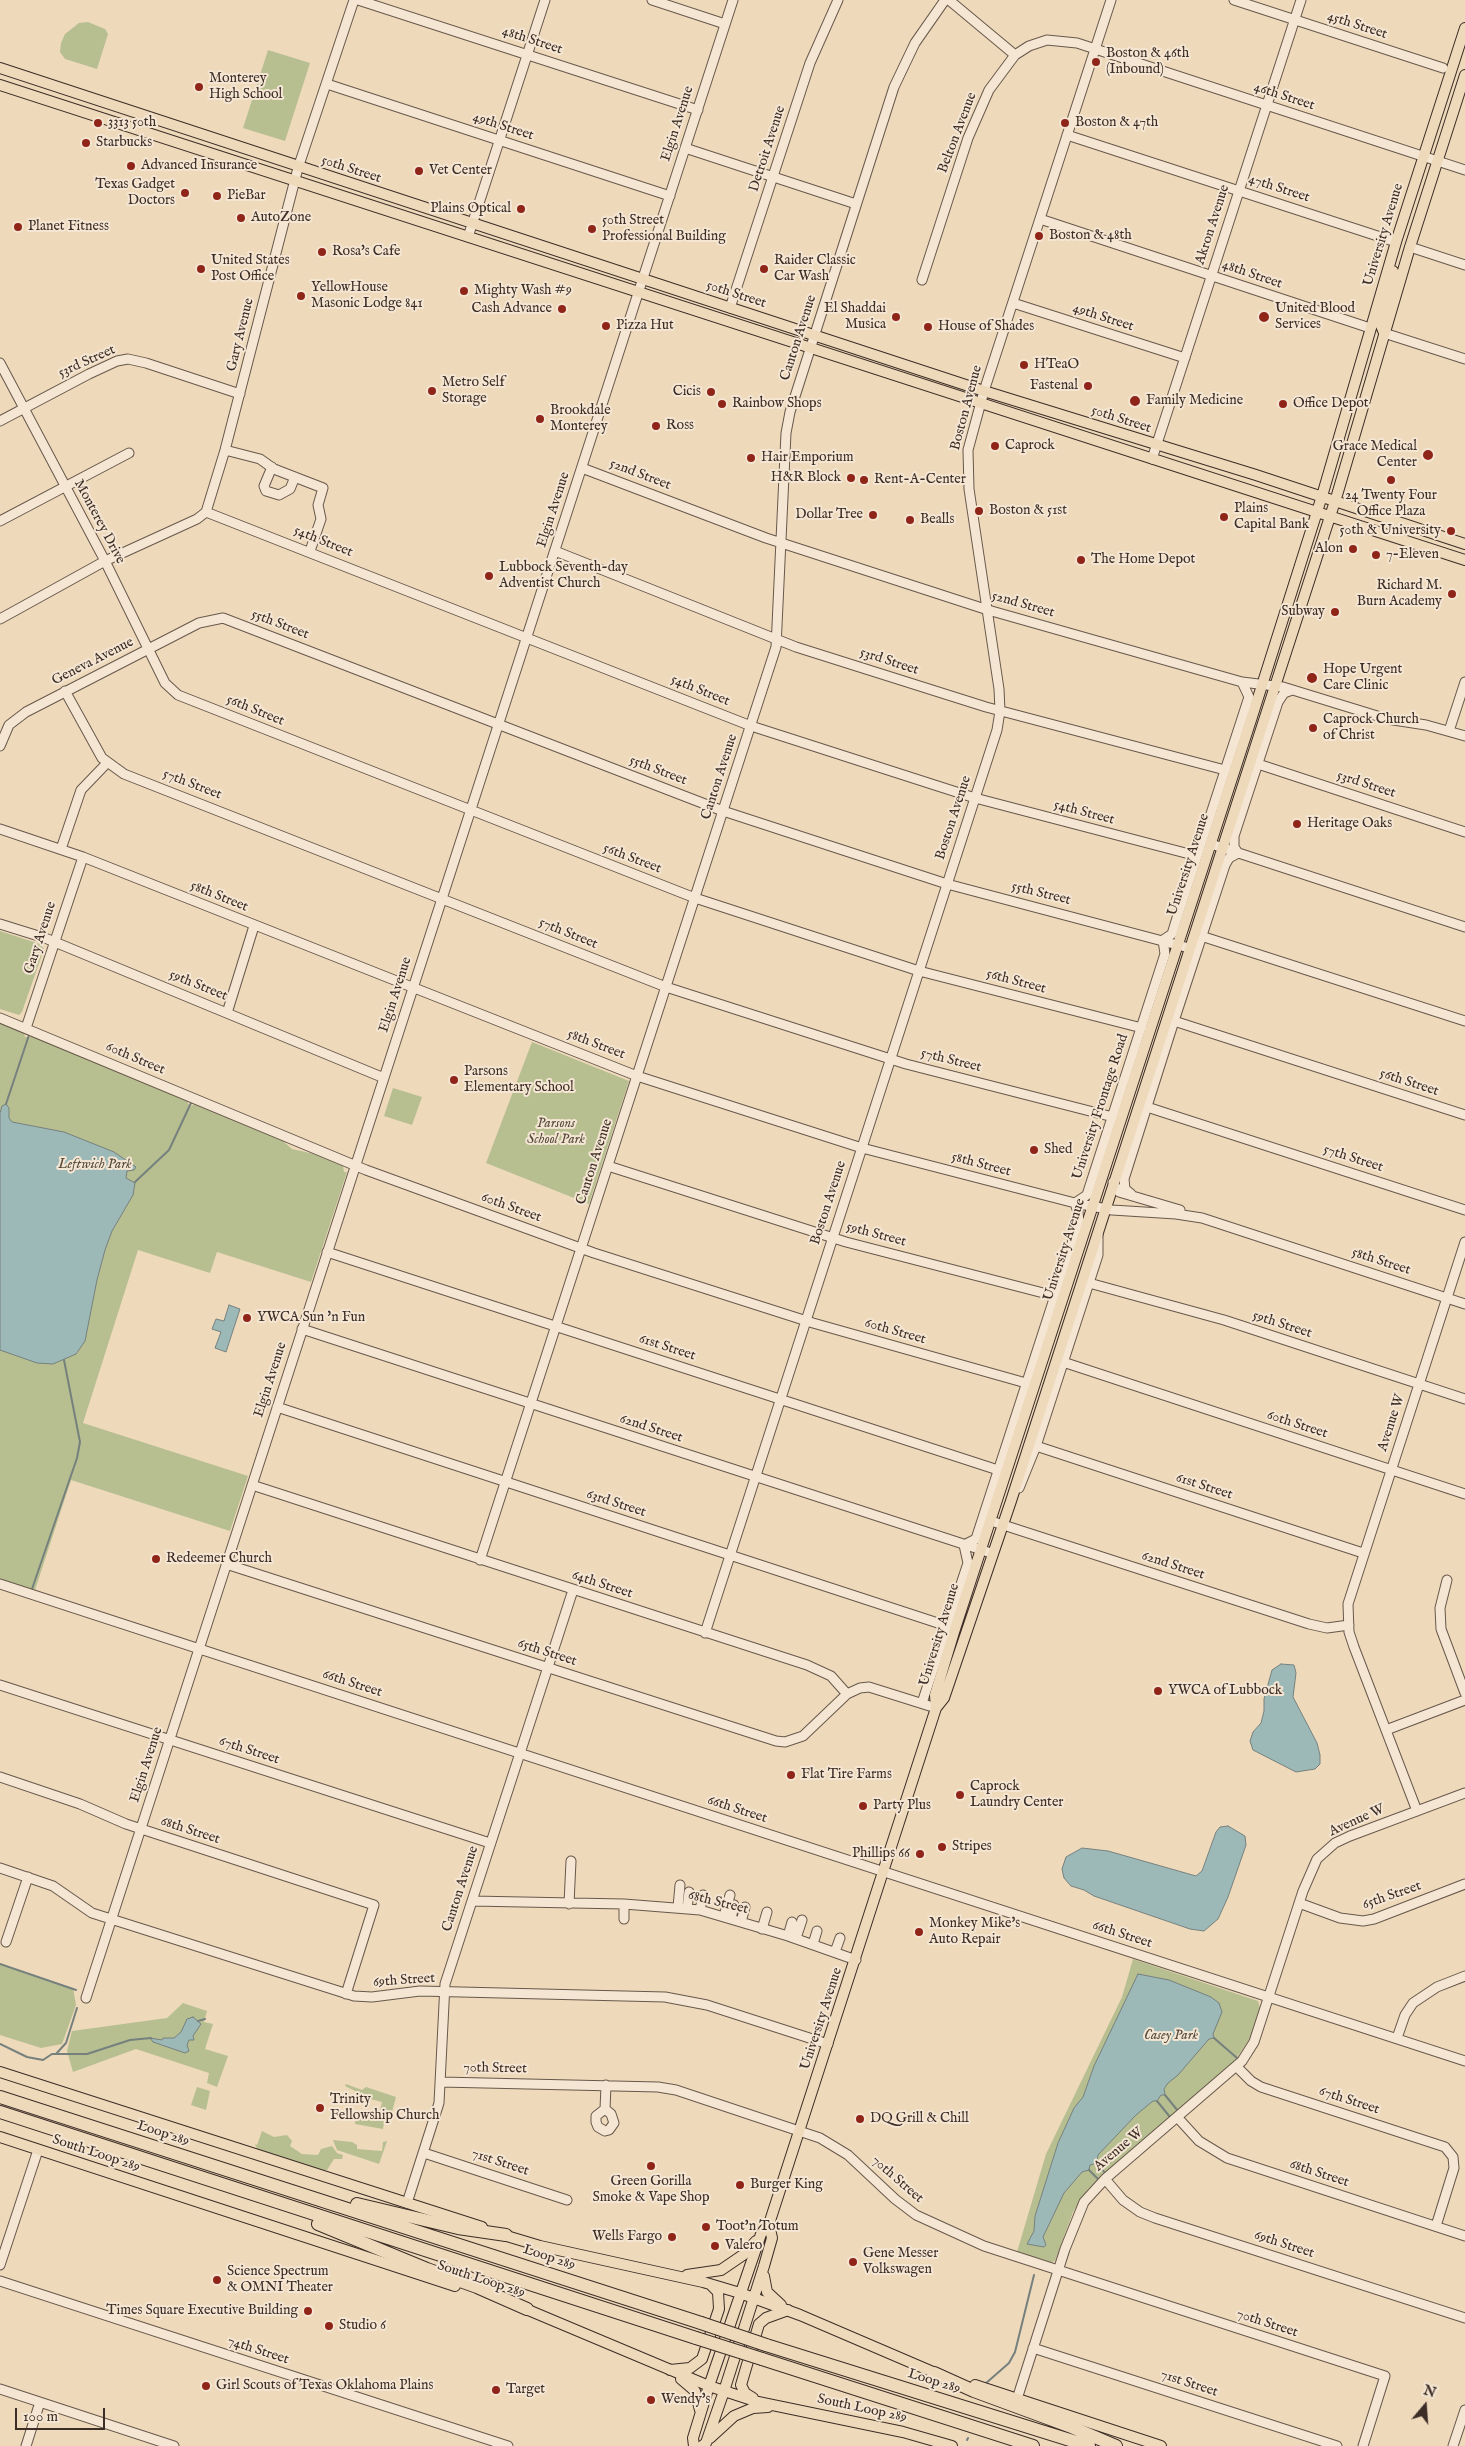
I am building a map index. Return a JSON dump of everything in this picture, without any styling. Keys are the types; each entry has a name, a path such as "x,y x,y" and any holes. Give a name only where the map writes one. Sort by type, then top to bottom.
{"highway":[{"name":"Loop 289","path":"0,2097 766,2345 1089,2446"},
{"path":"0,2112 762,2360 1033,2446"},
{"path":"267,2183 319,2193 450,2226 506,2235"},
{"path":"280,2204 308,2220 413,2264 478,2287 527,2309"},
{"path":"934,2373 974,2392 1069,2426 1116,2446"}],"main road":[{"name":"University Avenue","path":"694,2446 709,2386 740,2293 761,2234 769,2224 936,1708 944,1698 986,1552 991,1521 1099,1208 1178,944 1322,496 1396,242 1465,28"},
{"name":"50th Street","path":"0,68 298,168 984,391 1322,496 1465,544"},
{"name":"University Avenue","path":"986,1552 1002,1524 1011,1501 1098,1229 1099,1208 1113,1182 1329,517 1410,247 1465,75"},
{"name":"50th Street","path":"0,85 1465,560"},
{"path":"1384,333 1380,323 1393,276 1396,242"},
{"path":"1352,396 1365,399"},
{"path":"0,2072 548,2248 710,2284 740,2293 788,2310 934,2373 1161,2446"},
{"name":"South Loop 289","path":"0,2137 527,2309 669,2370 724,2391 758,2402 903,2432 952,2446"},
{"name":"University Avenue","path":"704,2444 724,2391 764,2266 772,2238 769,2224"},
{"path":"673,2276 695,2275 721,2270 743,2255 761,2234"},
{"path":"764,2266 764,2287 767,2292 788,2310"},
{"path":"669,2370 696,2365 706,2351 720,2302 718,2292 710,2284"},
{"path":"758,2402 745,2393 741,2385 750,2353 760,2324 766,2318 788,2310"},
{"path":"669,2370 695,2391 700,2406 700,2418"},
{"path":"704,2444 724,2424 743,2412 753,2408 787,2407"}],"street":[{"name":"48th Street","path":"356,0 698,110"},
{"name":"Gary Avenue","path":"206,512 240,394 298,168 356,0"},
{"path":"468,237 545,0"},
{"path":"652,0 725,24"},
{"name":"Elgin Avenue","path":"86,1998 733,0"},
{"name":"Detroit Avenue","path":"730,308 810,63 838,0"},
{"path":"947,0 1014,55"},
{"name":"Canton Avenue","path":"480,1560 778,640 787,424 813,335 885,113 901,72 918,38 947,0"},
{"name":"Boston Avenue","path":"705,1633 997,730 1000,711 988,610 967,472 970,441 984,391 1111,0"},
{"name":"45th Street","path":"1234,0 1443,68"},
{"name":"Akron Avenue","path":"1152,459 1301,0"},
{"name":"Belton Avenue","path":"922,280 974,122 996,78 1014,55 1037,43 1057,40 1077,43 1095,50"},
{"name":"46th Street","path":"1095,50 1465,170"},
{"name":"49th Street","path":"327,84 670,196"},
{"name":"47th Street","path":"1067,135 1396,242"},
{"path":"685,148 856,204"},
{"name":"48th Street","path":"1040,219 1370,328"},
{"path":"1410,247 1465,265"},
{"name":"49th Street","path":"1013,303 1185,358"},
{"path":"1384,333 1465,359"},
{"name":"53rd Street","path":"24,408 89,374 117,361 128,359 146,363 240,394"},
{"path":"0,363 24,408 0,421"},
{"name":"Monterey Drive","path":"24,408 105,561 148,649"},
{"path":"225,450 260,458 295,477 323,488 318,505 322,520 310,551"},
{"path":"0,521 130,453"},
{"path":"272,466 264,486 266,491 279,495 290,489 295,477"},
{"name":"52nd Street","path":"582,468 782,543 988,610 1242,682 1292,690 1386,719 1449,731 1465,736"},
{"path":"0,620 105,561 196,519 206,512"},
{"name":"54th Street","path":"206,512 310,551 751,726 975,798 1197,856"},
{"name":"53rd Street","path":"555,551 778,640 1000,711 1225,770"},
{"name":"55th Street","path":"212,619 223,618 723,811 947,884 1189,948"},
{"name":"Geneva Avenue","path":"0,746 2,736 16,718 199,623 212,619"},
{"name":"56th Street","path":"148,649 165,683 178,695 695,898 919,971 1142,1028"},
{"name":"University Frontage Road","path":"1074,1204 1087,1195 1165,954 1164,940 1172,934 1249,697 1242,682"},
{"path":"1449,731 1465,682"},
{"path":"1238,853 1234,847 1234,836 1278,702 1284,693 1292,690"},
{"name":"57th Street","path":"65,691 102,758 124,774 666,987 890,1059 1113,1116"},
{"path":"61,849 80,790 107,763"},
{"name":"53rd Street","path":"1258,764 1465,832"},
{"name":"58th Street","path":"0,829 83,857 637,1076 862,1148 1074,1204 1202,1218"},
{"path":"1211,844 1465,927"},
{"path":"1131,1194 1126,1189 1124,1179 1225,866 1229,858 1238,853"},
{"name":"Gary Avenue","path":"26,1028 83,857"},
{"name":"59th Street","path":"0,924 54,942 384,1078"},
{"path":"227,1013 254,926"},
{"path":"1202,936 1465,1021"},
{"name":"60th Street","path":"0,1018 355,1165 581,1248 806,1321 1026,1383"},
{"name":"56th Street","path":"1174,1020 1465,1115"},
{"name":"57th Street","path":"1147,1107 1465,1210"},
{"name":"59th Street","path":"608,1166 832,1238 1055,1296"},
{"name":"58th Street","path":"1113,1182 1119,1192 1131,1194 1465,1304"},
{"path":"922,1703 968,1563 964,1544 976,1539 1078,1222 1078,1212 1074,1204"},
{"path":"1011,1501 1023,1480 1036,1446 1089,1283 1099,1249 1098,1229"},
{"name":"Avenue W","path":"1017,2399 1058,2271 1084,2202 1105,2180 1237,2067 1254,2042 1299,1903 1317,1859 1335,1843 1417,1811 1354,1647 1349,1626 1348,1604 1465,1242"},
{"name":"61st Street","path":"328,1252 998,1470"},
{"name":"59th Street","path":"1089,1283 1224,1320 1465,1399"},
{"name":"62nd Street","path":"302,1329 986,1552"},
{"name":"60th Street","path":"1063,1362 1465,1494"},
{"name":"63rd Street","path":"277,1407 947,1626"},
{"name":"61st Street","path":"1036,1446 1364,1554"},
{"name":"64th Street","path":"252,1486 823,1671 831,1676 847,1694"},
{"name":"62nd Street","path":"991,1521 1322,1628 1349,1626"},
{"name":"65th Street","path":"226,1564 776,1741 785,1742 803,1736 847,1694"},
{"path":"1447,1580 1440,1608 1441,1629 1465,1694"},
{"name":"66th Street","path":"0,1584 1465,2061"},
{"name":"Canton Avenue","path":"407,2203 437,2114 441,2082 443,1992 573,1590"},
{"name":"67th Street","path":"0,1684 490,1843"},
{"path":"847,1694 860,1688 869,1687 936,1708"},
{"path":"1386,1730 1465,1700"},
{"name":"68th Street","path":"0,1777 80,1804 116,1821 374,1905 346,1994"},
{"path":"1417,1811 1465,1793"},
{"path":"569,1904 571,1861"},
{"name":"69th Street","path":"0,1868 57,1888 84,1909 111,1919 346,1994 372,1998 420,1991 665,1997 707,2006 828,2044"},
{"path":"6,1942 28,1877"},
{"name":"65th Street","path":"1299,1903 1340,1918 1363,1921 1374,1919 1465,1884"},
{"path":"680,1885 683,1908"},
{"path":"683,1908 689,1892"},
{"path":"700,1910 703,1895"},
{"path":"727,1917 730,1895"},
{"name":"68th Street","path":"472,1901 624,1904 700,1910 792,1937 856,1960"},
{"path":"624,1904 624,1919"},
{"path":"727,1917 734,1905"},
{"path":"741,1922 745,1907"},
{"path":"762,1929 767,1912"},
{"path":"792,1937 797,1921"},
{"path":"812,1944 817,1931"},
{"path":"835,1952 840,1938"},
{"path":"1397,2038 1405,2015 1413,2004 1437,1987 1465,1976"},
{"name":"67th Street","path":"1237,2067 1250,2081 1261,2087 1439,2144 1449,2150 1453,2157 1453,2172 1436,2226"},
{"name":"70th Street","path":"441,2082 639,2085 676,2090 800,2130 839,2147 895,2199 916,2215 993,2249 1385,2376 1362,2446"},
{"path":"605,2109 606,2085"},
{"name":"68th Street","path":"1178,2118 1199,2141 1227,2158 1465,2236"},
{"path":"0,2265 38,2150"},
{"name":"71st Street","path":"424,2153 567,2200"},
{"name":"69th Street","path":"1105,2180 1123,2200 1140,2212 1155,2218 1465,2318"},
{"name":"74th Street","path":"0,2282 508,2446"},
{"name":"71st Street","path":"1033,2348 1337,2446"},
{"path":"0,2389 174,2446"},
{"path":"26,2446 40,2402"},
{"path":"1454,2446 1465,2410"}],"green space":[{"path":"88,22 105,29 108,34 97,69 65,59 60,52 65,34 79,23"},
{"path":"268,50 310,63 285,141 243,128"},
{"path":"0,931 40,944 44,949 22,1012 19,1015 0,1009"},
{"name":"Leftwich Park","path":"0,1023 14,1027 24,1033 25,1037 33,1037 187,1101 190,1107 194,1104 283,1141 292,1149 314,1154 343,1166 344,1172 347,1172 311,1282 217,1252 210,1273 138,1250 83,1423 248,1476 230,1531 71,1480 35,1590 0,1579"},
{"name":"Parsons School Park","path":"532,1042 629,1081 589,1204 486,1163"},
{"path":"393,1088 422,1097 412,1125 384,1116"},
{"name":"Casey Park","path":"1133,1959 1258,2001 1260,2008 1250,2038 1232,2065 1089,2188 1073,2212 1055,2261 1049,2263 1017,2252 1046,2154 1122,1997"},
{"path":"0,1964 73,1988 76,2005 62,2044 41,2048 0,2035"},
{"path":"183,2003 207,2011 204,2022 213,2024 205,2049 228,2056 217,2087 207,2083 209,2073 136,2049 73,2072 67,2051 72,2031 167,2018"},
{"path":"346,2084 362,2090 366,2087 396,2097 392,2112 380,2111 382,2102 355,2095 357,2092 345,2086"},
{"path":"197,2087 210,2091 206,2110 191,2105"},
{"path":"356,2113 385,2115 383,2129 355,2124"},
{"path":"262,2131 274,2137 287,2135 292,2141 290,2146 302,2154 318,2155 321,2149 332,2146 337,2153 343,2155 342,2159 334,2159 327,2170 323,2170 257,2149 255,2144 257,2145"},
{"path":"333,2140 352,2142 357,2145 357,2149 382,2151 383,2142 387,2141 379,2164 337,2150"}],"water":[{"path":"6,1104 9,1108 9,1118 12,1122 64,1132 114,1152 136,1167 134,1170 127,1171 126,1178 135,1183 133,1195 112,1231 105,1250 85,1341 76,1354 53,1364 37,1363 0,1350 0,1113 2,1106"},
{"path":"229,1305 240,1309 226,1352 215,1348 221,1332 212,1329 216,1319 224,1321"},
{"path":"1281,1664 1294,1665 1296,1673 1293,1697 1317,1743 1320,1755 1320,1764 1315,1769 1296,1772 1253,1750 1250,1741 1253,1732 1261,1723 1264,1699 1272,1670"},
{"path":"1228,1826 1245,1836 1246,1845 1228,1897 1218,1919 1204,1931 1190,1929 1094,1896 1084,1890 1071,1886 1064,1878 1062,1869 1066,1857 1082,1848 1108,1851 1196,1876 1202,1871 1216,1832 1220,1827"},
{"path":"1138,1974 1169,1980 1211,1997 1219,2003 1222,2012 1213,2034 1214,2038 1209,2039 1178,2075 1168,2083 1164,2089 1165,2095 1161,2095 1157,2101 1153,2101 1136,2115 1098,2155 1097,2163 1090,2165 1089,2170 1082,2172 1064,2193 1043,2237 1046,2245 1044,2247 1027,2244 1034,2231 1035,2216 1058,2143 1074,2108 1083,2097 1094,2066"},
{"path":"193,2017 201,2024 193,2036 194,2040 189,2040 187,2045 189,2051 185,2053 153,2042 150,2038 162,2040 163,2038 174,2038 181,2032 187,2019"}],"waterway":[{"path":"6,1104 29,1035"},
{"path":"135,1182 169,1150 191,1103"},
{"path":"32,1589 77,1458 80,1442 64,1360"},
{"path":"0,1964 76,1990"},
{"path":"56,2054 66,2043 77,2008"},
{"path":"198,2021 205,2019"},
{"path":"0,2044 27,2057 43,2060 52,2054 87,2054 130,2040 151,2038"},
{"path":"1214,2038 1237,2058"},
{"path":"1165,2095 1178,2111"},
{"path":"1157,2101 1170,2117"},
{"path":"1097,2163 1105,2173"},
{"path":"1089,2170 1098,2179"},
{"path":"985,2384 1009,2363 1015,2352 1034,2275"}],"place":[{"name":"Boston & 46th (Inbound)","path":"1096,62"},
{"name":"Monterey High School","path":"199,87"},
{"name":"3313 50th","path":"98,123"},
{"name":"Boston & 47th","path":"1065,123"},
{"name":"Starbucks","path":"86,143"},
{"name":"Advanced Insurance","path":"131,166"},
{"name":"Vet Center","path":"419,171"},
{"name":"Texas Gadget Doctors","path":"185,193"},
{"name":"PieBar","path":"217,196"},
{"name":"Plains Optical","path":"521,209"},
{"name":"AutoZone","path":"241,218"},
{"name":"Planet Fitness","path":"18,227"},
{"name":"50th Street Professional Building","path":"592,229"},
{"name":"Boston & 48th","path":"1039,236"},
{"name":"Rosa's Cafe","path":"322,252"},
{"name":"United States Post Office","path":"201,269"},
{"name":"Raider Classic Car Wash","path":"764,269"},
{"name":"Mighty Wash #9","path":"464,291"},
{"name":"YellowHouse Masonic Lodge 841","path":"301,296"},
{"name":"Cash Advance","path":"562,309"},
{"name":"El Shaddai Musica","path":"896,317"},
{"name":"United Blood Services","path":"1264,317"},
{"name":"Pizza Hut","path":"606,326"},
{"name":"House of Shades","path":"928,327"},
{"name":"HTeaO","path":"1024,365"},
{"name":"Fastenal","path":"1088,386"},
{"name":"Metro Self Storage","path":"432,391"},
{"name":"Cicis","path":"711,392"},
{"name":"Family Medicine","path":"1135,401"},
{"name":"Rainbow Shops","path":"722,404"},
{"name":"Office Depot","path":"1283,404"},
{"name":"Brookdale Monterey","path":"540,419"},
{"name":"Ross","path":"656,426"},
{"name":"Caprock","path":"995,446"},
{"name":"Grace Medical Center","path":"1428,455"},
{"name":"Hair Emporium","path":"751,458"},
{"name":"H&R Block","path":"851,478"},
{"name":"Rent-A-Center","path":"864,480"},
{"name":"24 Twenty Four Office Plaza","path":"1391,480"},
{"name":"Boston & 51st","path":"979,511"},
{"name":"Dollar Tree","path":"873,515"},
{"name":"Plains Capital Bank","path":"1224,517"},
{"name":"Bealls","path":"910,520"},
{"name":"50th & University","path":"1451,531"},
{"name":"Alon","path":"1353,549"},
{"name":"7-Eleven","path":"1376,555"},
{"name":"The Home Depot","path":"1081,560"},
{"name":"Lubbock Seventh-day Adventist Church","path":"489,576"},
{"name":"Richard M. Burn Academy","path":"1452,594"},
{"name":"Subway","path":"1335,612"},
{"name":"Hope Urgent Care Clinic","path":"1312,678"},
{"name":"Caprock Church of Christ","path":"1313,728"},
{"name":"Heritage Oaks","path":"1297,824"},
{"name":"Parsons Elementary School","path":"454,1080"},
{"name":"Shed","path":"1034,1150"},
{"name":"YWCA Sun 'n Fun","path":"247,1318"},
{"name":"Redeemer Church","path":"156,1559"},
{"name":"YWCA of Lubbock","path":"1158,1691"},
{"name":"Flat Tire Farms","path":"791,1775"},
{"name":"Caprock Laundry Center","path":"960,1795"},
{"name":"Party Plus","path":"863,1806"},
{"name":"Stripes","path":"942,1847"},
{"name":"Phillips 66","path":"920,1854"},
{"name":"Monkey Mike's Auto Repair","path":"919,1932"},
{"name":"Trinity Fellowship Church","path":"320,2108"},
{"name":"DQ Grill & Chill","path":"860,2119"},
{"name":"Green Gorilla Smoke & Vape Shop","path":"651,2166"},
{"name":"Burger King","path":"740,2185"},
{"name":"Toot'n Totum","path":"706,2227"},
{"name":"Wells Fargo","path":"672,2237"},
{"name":"Valero","path":"715,2246"},
{"name":"Gene Messer Volkswagen","path":"853,2262"},
{"name":"Science Spectrum & OMNI Theater","path":"217,2280"},
{"name":"Times Square Executive Building","path":"308,2311"},
{"name":"Studio 6","path":"329,2326"},
{"name":"Girl Scouts of Texas Oklahoma Plains","path":"206,2386"},
{"name":"Target","path":"496,2390"},
{"name":"Wendy's","path":"651,2400"}]}
